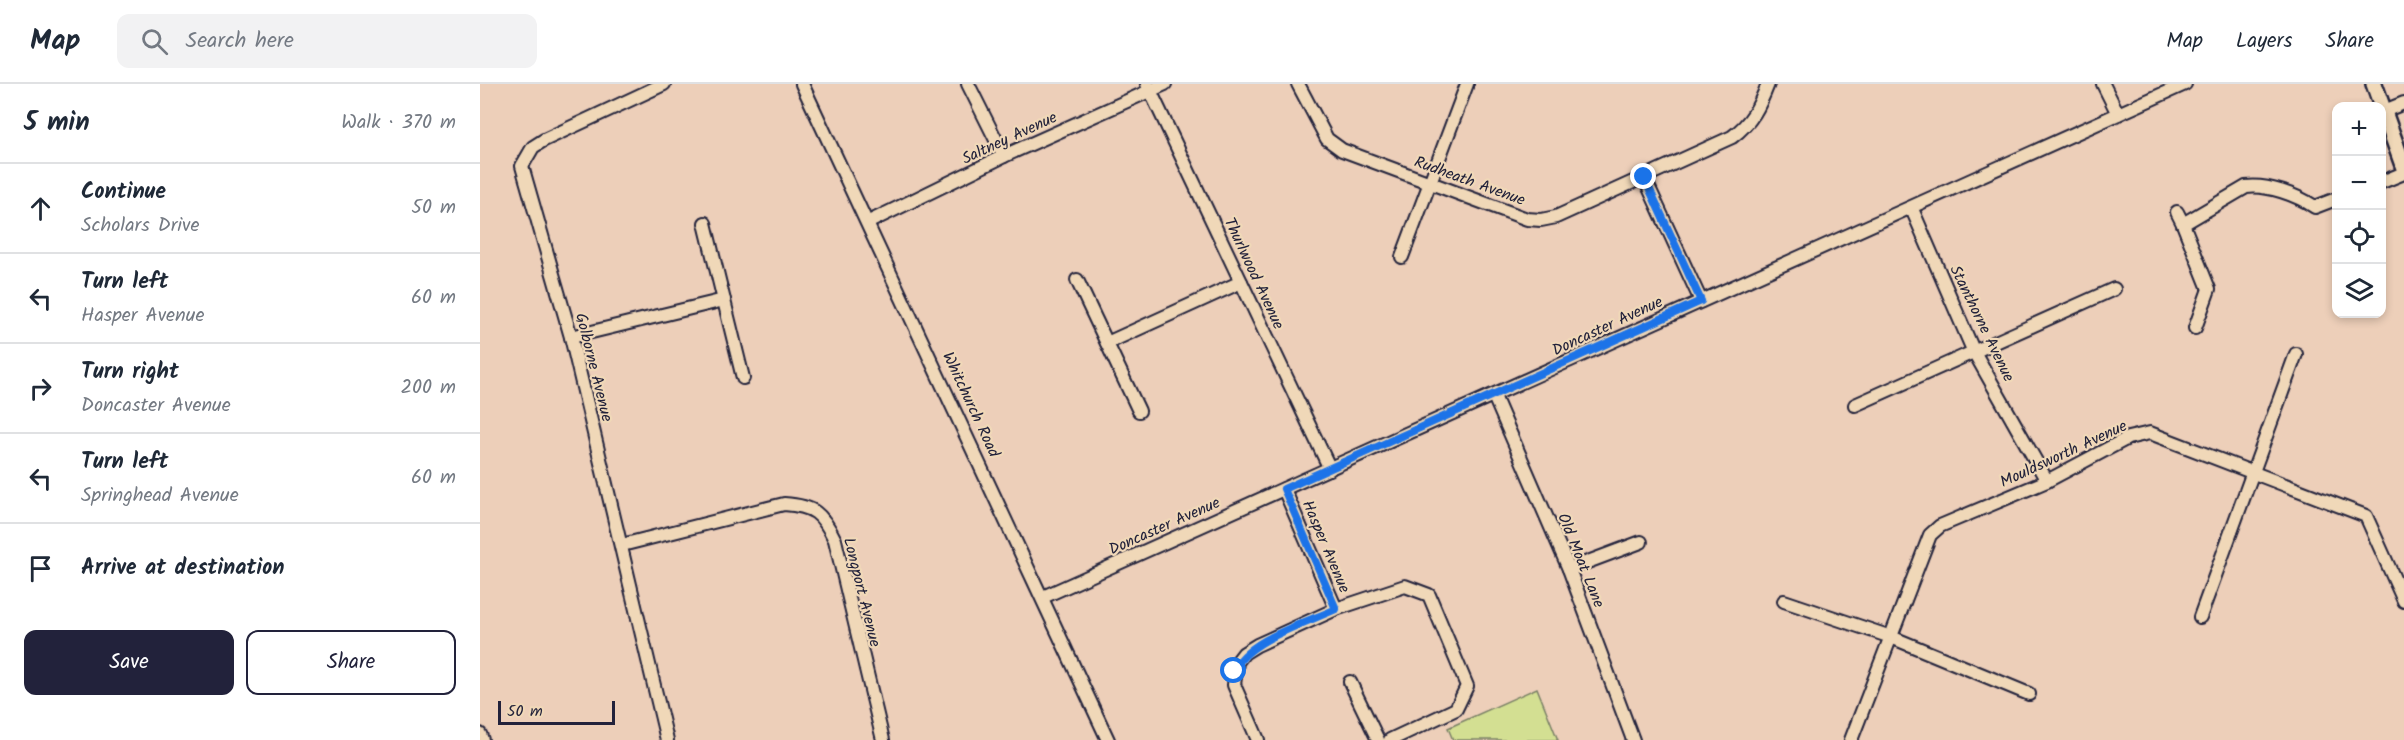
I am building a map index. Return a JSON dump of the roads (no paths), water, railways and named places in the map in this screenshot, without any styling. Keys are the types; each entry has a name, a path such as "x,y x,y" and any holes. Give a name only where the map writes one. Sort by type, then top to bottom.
{"street":[{"name":"Golborne Avenue","path":"664,84 544,140 533,147 522,166 571,337 667,740"},
{"name":"Whitchurch Road","path":"802,84 869,222 1108,740"},
{"path":"968,84 1004,156"},
{"name":"Saltney Avenue","path":"869,222 1149,87 1165,84"},
{"name":"Rudheath Avenue","path":"1298,84 1327,139 1342,150 1527,219 1541,220 1556,217 1732,137 1748,126 1756,114 1768,84"},
{"path":"1402,257 1467,84"},
{"path":"2103,84 2118,114"},
{"name":"Doncaster Avenue","path":"1043,597 1701,301 1912,209 2185,84"},
{"path":"2374,84 2381,102"},
{"name":"Thurlwood Avenue","path":"1149,87 1330,469"},
{"path":"2386,110 2404,103"},
{"path":"2386,117 2404,168"},
{"path":"2386,180 2404,173"},
{"path":"1644,177 1701,301"},
{"path":"2183,224 2246,187 2257,185 2304,201 2314,207 2332,201"},
{"name":"Stanthorne Avenue","path":"1912,209 1974,350 2047,481"},
{"path":"2177,212 2210,289 2195,328"},
{"path":"705,223 743,378"},
{"path":"1077,280 1139,411"},
{"path":"1107,344 1241,282"},
{"path":"1855,405 2114,289"},
{"path":"571,337 724,300"},
{"path":"2200,617 2296,354"},
{"name":"Old Moat Lane","path":"1494,396 1569,569 1633,740"},
{"name":"Mouldsworth Avenue","path":"1851,740 1930,535 1940,526 2047,481 2128,438 2150,433 2366,516 2404,601"},
{"name":"Hasper Avenue","path":"1284,489 1336,609 1405,586 1429,595 1442,625 1467,686 1456,709 1390,740"},
{"name":"Longport Avenue","path":"622,545 784,504 805,505 819,514 836,540 883,740"},
{"path":"1569,569 1641,542"},
{"path":"1784,601 1891,637 2030,694"},
{"path":"1258,740 1234,685 1237,662 1244,653 1257,645 1336,609"},
{"path":"1350,682 1378,740"},
{"path":"480,734 482,740"}]}
